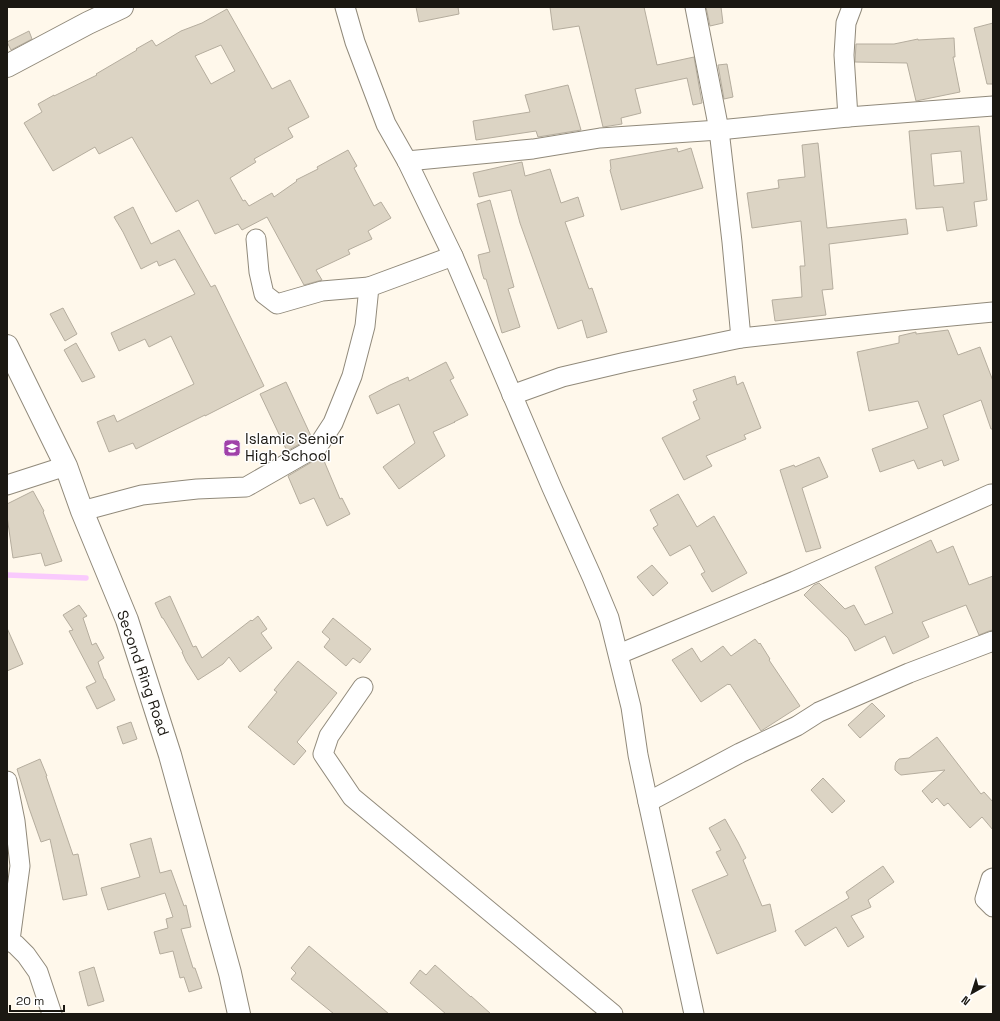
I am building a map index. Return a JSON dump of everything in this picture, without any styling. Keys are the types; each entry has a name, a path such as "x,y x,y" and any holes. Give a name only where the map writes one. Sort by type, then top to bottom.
{"main road":[{"path":"7,66 88,23 122,7"},
{"name":"Second Ring Road","path":"7,346 66,466 82,511 127,620 170,754 230,973 239,1014"}],"street":[{"path":"345,7 355,42 386,124 407,161 453,256 609,618 631,707 638,755 694,1014"},
{"path":"695,7 719,130 742,338"},
{"path":"848,117 844,55 846,23 852,7"},
{"path":"407,161 533,149 600,138 719,130 848,117 993,106"},
{"path":"256,239 259,272 264,294 277,304 322,290 369,287 453,256"},
{"path":"82,511 142,495 197,489 246,487 318,446 333,423 352,376 365,326 369,287"},
{"path":"512,395 562,377 742,338 993,312"},
{"path":"7,485 66,466"},
{"path":"618,654 795,581 955,509 993,494"},
{"path":"648,802 740,753 797,726 819,712 909,673 993,641"},
{"path":"363,687 328,736 323,754 352,797 613,1014"},
{"path":"7,781 15,821 20,866 8,940 16,945 26,955 38,972 52,1014"},
{"path":"993,878 991,879 985,899 993,907"}],"building":[{"path":"416,7 458,7 459,14 419,22"},
{"path":"550,7 644,7 657,65 694,57 702,103 693,105 687,78 635,89 641,113 621,118 622,124 603,127 579,26 553,30"},
{"path":"706,7 721,7 723,23 710,26"},
{"path":"227,9 272,89 290,80 309,117 288,128 293,137 254,159 256,162 230,178 243,201 245,200 249,206 272,193 274,197 297,181 296,180 318,169 317,167 348,150 357,166 354,168 374,206 381,202 391,218 368,231 372,239 348,250 350,254 316,270 322,280 304,285 267,217 242,230 238,224 215,234 198,200 176,212 132,137 99,154 95,147 53,171 24,123 42,112 38,104 54,95 97,75 96,74 152,40 156,46 181,31 202,23","holes":["221,45 235,71 211,84 195,56"]},
{"path":"993,23 993,84 987,84 974,28"},
{"path":"29,31 32,39 11,50 7,42"},
{"path":"954,38 955,57 953,57 960,92 916,101 907,63 855,62 856,44 894,44 918,39"},
{"path":"727,64 733,97 724,99 718,65"},
{"path":"568,85 581,130 538,137 536,131 476,140 473,121 530,112 525,95"},
{"path":"979,126 987,200 974,202 977,226 947,231 943,207 916,209 909,131","holes":["961,151 964,183 934,186 931,154"]},
{"path":"818,143 827,228 906,219 908,234 829,244 833,289 822,290 826,315 775,321 772,300 802,297 800,266 805,266 801,221 752,228 747,193 779,188 778,180 805,177 802,145"},
{"path":"677,148 678,152 691,148 703,188 621,210 610,170 610,160"},
{"path":"522,162 525,176 550,169 561,203 578,197 584,216 565,222 589,289 592,288 607,332 587,338 582,320 558,329 520,223 511,190 479,197 473,173"},
{"path":"490,200 514,287 508,289 520,327 502,333 486,279 484,279 482,273 478,255 490,252 477,204"},
{"path":"133,207 151,244 179,230 211,287 215,285 264,386 136,449 133,443 109,452 97,422 114,415 117,422 194,384 171,336 149,347 145,339 119,351 111,333 195,294 175,259 159,266 157,261 141,269 114,217"},
{"path":"63,308 77,334 65,341 50,314"},
{"path":"948,330 958,355 980,347 993,381 993,429 991,429 981,400 943,415 959,460 944,466 942,460 918,469 914,460 880,472 872,449 928,428 918,401 869,411 857,352 899,343 899,336 916,332 916,334"},
{"path":"76,343 95,377 82,382 64,350"},
{"path":"446,362 454,378 450,380 468,415 433,432 445,456 399,489 383,467 415,443 399,404 377,414 369,396 408,377 409,381"},
{"path":"735,376 737,385 743,382 761,428 744,435 746,439 706,456 712,466 684,480 662,438 700,419 693,402 697,400 693,390"},
{"path":"286,382 311,436 287,451 260,394"},
{"path":"322,456 340,499 342,498 350,514 327,526 314,498 300,504 288,476"},
{"path":"819,457 828,477 802,488 821,548 806,552 780,470 794,465 795,467"},
{"path":"33,491 44,511 43,512 62,561 45,566 41,553 13,558 7,516 7,504"},
{"path":"678,494 697,527 714,516 747,573 712,592 701,574 705,572 690,545 670,556 653,528 658,525 650,510"},
{"path":"931,540 937,553 953,546 969,585 993,576 993,630 979,635 966,605 922,622 929,637 893,654 885,636 855,651 848,638 804,595 814,585 819,583 845,609 854,605 865,625 893,613 875,567"},
{"path":"652,565 668,583 653,596 637,577"},
{"path":"170,596 193,647 196,646 202,658 258,616 267,629 261,633 272,648 240,672 229,657 223,664 198,680 186,661 183,652 162,618 155,603"},
{"path":"79,605 87,616 83,618 92,645 96,643 104,658 98,662 104,679 115,700 97,709 86,687 96,682 69,631 73,630 63,615"},
{"path":"333,618 371,649 360,663 353,658 346,666 324,647 330,639 322,632"},
{"path":"7,628 23,664 7,671"},
{"path":"755,639 759,644 760,643 770,659 769,660 800,706 761,731 730,684 701,702 672,660 692,648 701,662 723,646 731,656"},
{"path":"298,661 337,693 297,742 306,751 294,765 248,727 277,692 274,690"},
{"path":"872,703 885,716 860,738 848,725"},
{"path":"131,722 137,739 123,744 117,727"},
{"path":"937,737 981,794 984,792 993,802 993,830 982,817 970,828 948,803 944,806 937,798 932,803 922,791 945,770 901,775 895,770 896,762 899,759 909,758"},
{"path":"40,759 73,855 78,854 87,895 63,900 50,839 41,842 29,808 17,769"},
{"path":"823,778 845,801 832,813 811,790"},
{"path":"725,819 746,858 743,860 762,906 770,904 776,931 717,954 692,890 728,875 716,852 721,850 709,828"},
{"path":"151,838 160,873 171,870 184,906 186,905 191,927 181,929 193,968 195,968 202,988 189,992 184,977 180,978 173,951 160,954 154,932 168,928 166,919 173,917 165,893 108,910 101,888 140,877 130,844"},
{"path":"883,866 894,882 868,900 871,907 851,916 864,937 848,947 836,927 805,946 795,931 849,898 846,892"},
{"path":"309,946 389,1014 334,1014 291,979 296,973 291,968"},
{"path":"435,965 491,1014 446,1014 410,983 420,970 426,975"},
{"path":"94,967 104,1001 88,1006 79,972"}],"waterway":[{"path":"7,575 86,578"}],"place":[{"name":"Islamic Senior High School","path":"232,448"}]}
